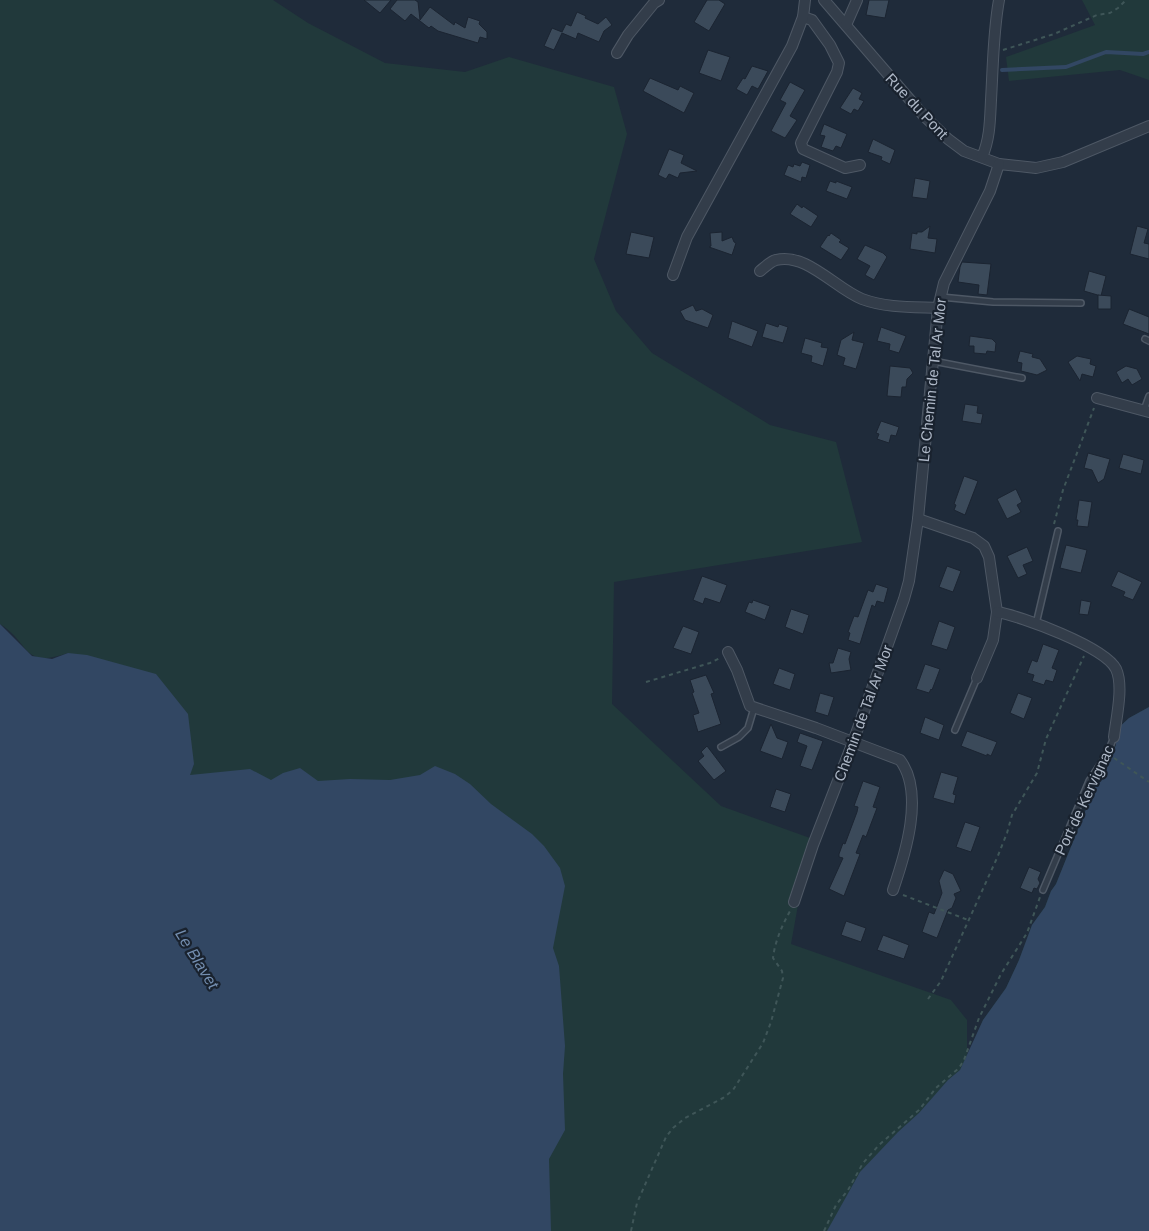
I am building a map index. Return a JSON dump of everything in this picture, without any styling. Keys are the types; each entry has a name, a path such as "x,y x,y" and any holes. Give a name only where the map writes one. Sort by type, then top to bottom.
{"street":[{"path":"617,52 628,35 654,3 659,0"},
{"path":"673,275 688,237 792,46 803,17 805,0"},
{"name":"Rue du Pont","path":"824,0 924,116 948,139 964,151 998,164 1036,168 1063,162 1149,126"},
{"path":"846,25 857,0"},
{"path":"982,157 988,141 999,0"},
{"path":"803,17 812,20 830,45 839,63 837,72 801,143 803,150 845,168 860,164"},
{"name":"Le Chemin de Tal Ar Mor","path":"918,519 938,308 944,283 990,191 998,164"},
{"path":"760,271 775,260 792,259 811,267 860,298 884,306 938,308"},
{"path":"1097,398 1146,411"},
{"path":"918,519 973,538 984,546 989,557 997,612 993,640 977,678"},
{"name":"Chemin de Tal Ar Mor","path":"794,902 813,845 853,742 910,581 918,519"},
{"path":"997,612 1036,624 1063,635 1112,663 1118,676 1114,737"},
{"path":"728,652 737,670 750,706 900,760 906,767 911,796 911,820 906,850 893,890"}],"lane":[{"path":"941,297 993,302 1081,303"},
{"path":"933,361 1022,378"},
{"path":"1146,411 1149,396"},
{"path":"1036,624 1055,530"},
{"path":"955,730 977,678"},
{"path":"722,747 739,737 748,728 754,708"},
{"name":"Port de Kervignac","path":"1043,890 1089,781 1107,754 1114,737"}],"path":[{"path":"994,53 1054,34 1096,15 1110,13 1126,0"},
{"path":"1055,530 1063,490 1097,398"},
{"path":"928,999 940,981 997,858 1012,816 1037,773 1046,738 1088,648"},
{"path":"646,682 712,662 728,652"},
{"path":"1107,754 1149,782"},
{"path":"893,890 908,898 968,920"},
{"path":"824,1231 836,1205 848,1190 863,1163 879,1145 919,1110 936,1088 959,1068 964,1060 981,1013 1001,974 1028,933 1043,890"},
{"path":"631,1231 638,1203 666,1137 685,1118 723,1098 733,1090 763,1043 783,978 782,971 773,958 774,949 779,933 794,902"}],"green space":[{"path":"0,0 273,0 308,23 385,63 465,72 509,57 614,87 627,134 594,259 616,311 652,353 770,425 836,442 862,542 614,582 612,704 721,806 810,838 791,944 951,1000 967,1020 967,1057 983,1020 1006,988 1032,925 1045,907 1056,884 1097,782 1116,745 1116,730 1129,718 1149,707 980,1231 475,1231 189,775 194,764 68,653 42,658 34,656 28,652 10,631 0,624"},
{"path":"1082,0 1149,0 1149,80 1120,70 1009,81 1006,57 1095,25"}],"water":[{"name":"Le Blavet","path":"0,624 32,656 52,659 68,653 87,655 156,674 188,714 194,764 190,775 250,769 271,780 283,773 300,768 318,781 350,779 390,780 420,775 435,766 455,774 470,784 491,804 532,834 544,846 560,868 565,886 553,948 559,966 565,1046 563,1074 565,1130 549,1159 551,1231 0,1231"},
{"path":"1149,707 1149,1231 827,1231 860,1172 919,1113 948,1080 960,1070 983,1020 1006,988 1032,925 1045,907 1056,884 1097,782 1116,745 1116,730 1129,718"}],"building":[{"path":"364,0 391,0 380,13"},
{"path":"397,0 415,0 418,2 420,20 430,7 454,25 455,22 465,28 468,17 480,21 479,24 487,32 487,39 480,37 478,43 438,31 431,26 429,28 411,14 405,21 390,9"},
{"path":"707,0 719,0 725,4 709,31 694,22"},
{"path":"869,0 889,0 885,18 866,15"},
{"path":"577,12 598,24 606,17 612,25 604,31 599,42 578,33 576,39 562,33 554,50 544,46 552,28 562,32 566,24 571,26"},
{"path":"708,50 730,57 721,81 699,73"},
{"path":"752,66 768,71 758,89 752,86 747,95 736,89 743,78 745,79"},
{"path":"650,78 678,90 680,86 694,93 684,113 643,91"},
{"path":"790,82 805,90 790,116 797,120 785,138 771,131 786,103 780,100"},
{"path":"853,88 862,93 859,99 864,101 858,111 854,109 851,114 840,108"},
{"path":"824,124 847,134 841,148 836,146 833,151 821,147 825,136 820,135"},
{"path":"873,139 895,150 890,164 881,160 882,157 868,152"},
{"path":"669,149 684,155 681,163 697,171 680,173 678,178 669,174 666,179 658,175"},
{"path":"802,162 810,165 806,178 802,177 801,182 784,175 788,165 793,167 794,164 800,166"},
{"path":"915,178 930,181 927,199 912,197"},
{"path":"830,181 836,183 836,181 852,187 847,199 826,191"},
{"path":"797,204 818,216 811,227 790,214"},
{"path":"930,226 928,238 937,239 935,253 910,249 912,233 917,234 917,232 922,232"},
{"path":"1137,226 1148,229 1144,243 1149,244 1149,259 1130,254"},
{"path":"631,232 654,237 649,258 626,254"},
{"path":"722,232 722,241 732,237 736,243 732,255 709,247 711,246 710,233"},
{"path":"831,233 841,240 839,242 849,248 841,260 820,247"},
{"path":"865,245 883,253 887,257 874,280 865,275 870,266 857,259"},
{"path":"962,262 991,264 987,295 978,294 979,285 958,282"},
{"path":"1089,271 1106,276 1101,296 1084,291"},
{"path":"1098,295 1111,296 1111,309 1098,309"},
{"path":"693,305 696,311 702,309 713,315 708,328 685,320 680,311"},
{"path":"1129,309 1149,317 1149,334 1123,324"},
{"path":"732,321 758,331 752,347 728,338"},
{"path":"766,323 778,327 779,324 788,327 783,343 762,337"},
{"path":"881,327 906,336 899,353 889,350 890,344 877,341"},
{"path":"854,332 852,340 864,343 856,369 843,365 845,358 837,355 841,340"},
{"path":"970,336 992,339 996,343 995,352 987,351 986,354 974,353 974,346 969,346"},
{"path":"805,338 822,343 821,347 828,348 823,366 811,362 812,356 801,353"},
{"path":"1020,351 1033,354 1032,357 1040,359 1047,370 1037,375 1021,371 1022,363 1017,362"},
{"path":"1077,356 1091,359 1090,364 1096,366 1093,377 1082,374 1080,381 1068,362"},
{"path":"890,366 910,368 913,373 907,379 906,387 902,387 901,397 887,396"},
{"path":"1126,366 1137,369 1142,379 1132,385 1128,379 1122,383 1116,372"},
{"path":"965,404 978,406 977,413 983,414 981,424 962,421"},
{"path":"881,421 899,427 896,436 891,435 889,443 877,439 879,434 876,433"},
{"path":"1088,453 1110,459 1104,479 1098,483 1092,470 1084,468"},
{"path":"1123,454 1144,460 1141,474 1119,468"},
{"path":"964,476 978,481 965,515 954,510 956,505 954,504"},
{"path":"1016,489 1022,502 1017,505 1021,512 1007,519 997,499"},
{"path":"1079,500 1092,502 1088,527 1077,526"},
{"path":"1066,545 1087,550 1081,573 1060,568"},
{"path":"1027,547 1033,561 1023,565 1027,574 1018,578 1007,556"},
{"path":"947,566 961,571 953,592 939,587"},
{"path":"1118,571 1142,582 1133,600 1123,596 1125,592 1111,586"},
{"path":"702,576 727,585 720,603 705,598 703,604 693,600"},
{"path":"876,584 888,588 884,603 877,601 875,607 872,605 860,644 848,640 850,633 848,632 854,616 858,617 868,590 873,592"},
{"path":"753,600 770,606 765,620 745,612 749,602 752,603"},
{"path":"1081,600 1091,602 1088,615 1079,614"},
{"path":"791,609 809,615 803,634 785,627"},
{"path":"939,621 955,627 947,650 931,645"},
{"path":"683,626 699,632 691,654 673,648"},
{"path":"1043,644 1059,650 1052,668 1057,670 1053,682 1046,680 1044,685 1032,681 1034,675 1027,673 1032,660 1037,662"},
{"path":"838,648 851,652 849,659 851,670 831,673 829,663 833,663"},
{"path":"925,664 940,669 929,693 916,689"},
{"path":"779,668 795,674 790,690 773,684"},
{"path":"706,675 714,693 711,694 721,724 698,732 693,715 699,713 690,680"},
{"path":"820,693 834,697 828,716 815,712"},
{"path":"1018,693 1032,698 1024,719 1010,713"},
{"path":"925,717 944,725 939,740 920,733"},
{"path":"771,724 777,738 788,742 782,759 760,751"},
{"path":"967,731 997,742 991,756 961,746"},
{"path":"800,733 823,741 812,770 800,766 807,746 797,742"},
{"path":"707,746 726,771 714,780 698,761 704,756 701,752"},
{"path":"941,772 958,777 953,794 956,795 954,804 933,798"},
{"path":"863,781 880,787 873,807 877,808 866,837 863,835 856,853 860,854 844,896 829,889 843,858 839,857 839,854 843,843 845,844 857,812 858,807 854,806"},
{"path":"776,789 791,794 785,812 770,807"},
{"path":"965,822 980,827 971,852 956,847"},
{"path":"1029,867 1041,872 1038,879 1040,883 1037,889 1034,888 1032,893 1020,888"},
{"path":"944,870 953,874 961,891 954,894 956,898 952,908 948,910 937,938 922,932 929,912 934,914 942,893 939,881"},
{"path":"846,921 866,928 861,942 841,935"},
{"path":"883,935 909,945 904,959 877,950"}],"waterway":[{"path":"1002,70 1066,67 1106,52 1143,54 1149,52"}]}
